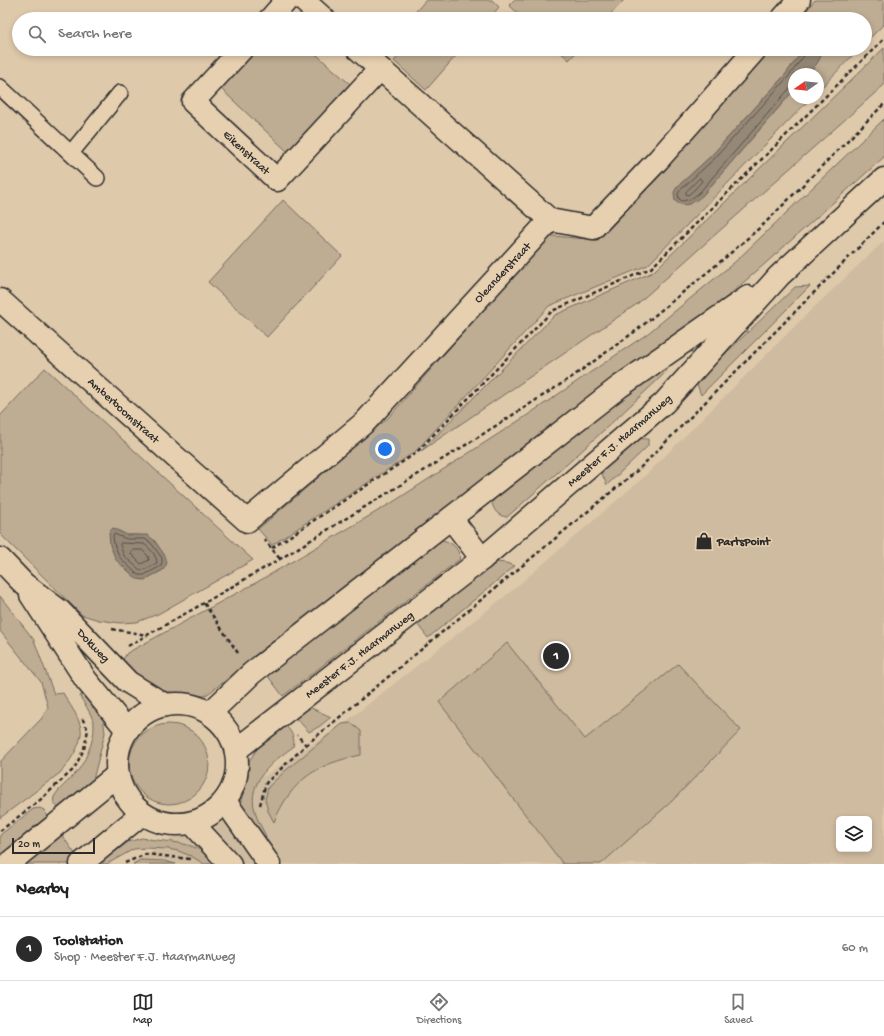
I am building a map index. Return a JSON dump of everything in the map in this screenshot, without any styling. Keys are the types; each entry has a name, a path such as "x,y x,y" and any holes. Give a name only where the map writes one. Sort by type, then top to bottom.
{"street":[{"path":"276,12 287,0"},
{"path":"303,0 316,12"},
{"path":"788,12 799,0"},
{"name":"Eikenstraat","path":"236,56 193,102 277,180 380,69"},
{"path":"366,56 550,220 593,228 658,160 750,56"},
{"name":"Meester F.J. Haarmanweg","path":"236,750 482,559 664,403 779,276 884,179"},
{"name":"Oleanderstraat","path":"247,521 365,422 550,220"},
{"name":"Meester F.J. Haarmanweg","path":"210,713 252,673 619,387 779,276"},
{"name":"Amberboomstraat","path":"0,300 247,521"},
{"path":"451,518 482,559"},
{"name":"Dokweg","path":"0,559 24,584 60,610 128,682 165,705"},
{"name":"Dokweg","path":"24,584 86,680 127,730"},
{"path":"188,704 210,713 226,728 236,750 236,777 225,801 210,815 192,823 166,824 142,814 126,797 117,775 118,751 127,730 143,714 165,705 188,704"},
{"path":"8,864 117,775"},
{"path":"225,801 269,864"},
{"path":"82,864 142,814"},
{"path":"192,823 230,864"}],"lane":[{"path":"0,87 97,178"},
{"path":"71,152 120,93"}],"path":[{"path":"872,51 884,39"},
{"path":"280,559 272,548 416,453 552,310 651,268 867,56"},
{"path":"123,864 146,854 188,858 192,861"}],"shaded area":[{"path":"426,0 492,0 499,7 495,12 415,12"},
{"path":"514,0 624,0 613,12 516,12 509,5"},
{"path":"815,0 884,0 884,24 872,36 872,12 805,12"},
{"path":"884,48 884,85 637,304 421,451 555,315 653,272"},
{"path":"247,56 318,56 351,85 290,154 219,87"},
{"path":"399,56 456,56 426,90 394,61"},
{"path":"565,56 573,56 569,60"},
{"path":"766,56 799,56 790,68 788,68 785,75 711,156 677,187 702,196 788,97 788,104 805,104 648,265 549,306 415,452 272,545 258,529 389,417 544,240 553,236 598,240"},
{"path":"820,56 852,56 824,85 824,68 813,68"},
{"path":"884,119 884,157 705,316 205,696 159,691 134,677 122,661 127,653 259,581 393,502 526,416 647,334 736,261"},
{"path":"283,200 342,256 267,337 208,282"},
{"path":"884,241 884,864 132,864 343,724 514,589 645,476 809,312"},
{"path":"810,286 701,395 696,382 795,287"},
{"path":"664,367 668,368 662,376 574,458 507,517 501,516 497,513 492,503 496,496"},
{"path":"45,368 253,560 158,614 137,622 120,623 99,620 82,615 0,534 0,416","holes":["113,528 127,535 139,535 154,540 165,556 163,570 144,580 114,552 110,545"]},
{"path":"636,438 648,439 648,446 607,485 602,474 602,468"},
{"path":"442,540 449,542 457,549 460,559 283,696 267,675"},
{"path":"495,562 515,566 428,638 414,620 485,564"},
{"path":"0,596 34,640 54,694 63,693 78,719 81,734 75,752 60,773 0,818 0,762 42,718 48,707 41,682 0,631"},
{"path":"507,643 585,739 678,664 741,730 671,802 601,864 563,864 439,702"},
{"path":"85,691 103,717 105,733 93,780 80,796 61,810 54,803 54,797 82,765 93,738 94,726 92,719 80,697"},
{"path":"307,706 331,717 320,726 309,732 294,716"},
{"path":"284,723 293,737 293,747 277,759 263,773 254,791 253,800 255,811 258,821 266,836 262,839 241,807 241,800 249,761 263,740"},
{"path":"351,723 361,731 361,755 331,763 308,776 298,784 289,795 274,822 268,811 265,800 268,787 342,724"},
{"path":"161,724 177,724 198,735 209,756 209,772 198,793 177,804 161,804 147,798 140,793 135,786 129,772 129,756 135,742 140,735 147,730"},
{"path":"40,808 44,810 50,820 0,858 0,835 33,809"},
{"path":"61,834 78,858 70,864 24,864"},
{"path":"142,838 173,842 192,847 210,856 218,864 204,864 191,856 178,851 146,848 134,849 107,864 103,864 102,862 128,842"},
{"path":"140,860 164,861 176,864 133,864"}],"water":[{"path":"799,56 820,56 814,68 790,68"},
{"path":"788,71 788,97 702,196 686,205 682,205 675,201 674,192 677,187 711,156"},
{"path":"113,528 127,535 147,535 154,540 165,556 167,563 163,570 144,580 137,579 116,560 110,545 109,532"}],"place":[{"name":"PartsPoint","path":"704,541"},
{"name":"Toolstation","path":"556,656"}]}
